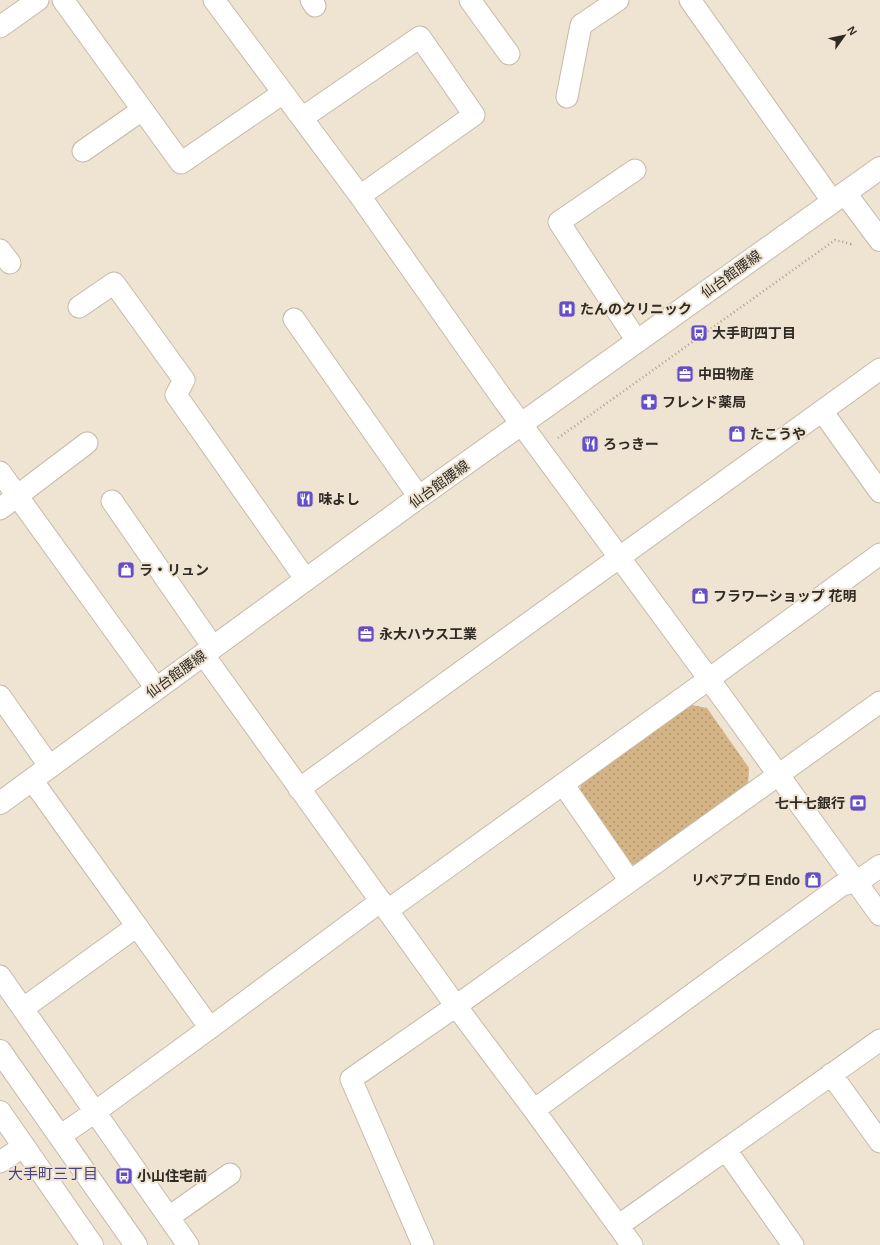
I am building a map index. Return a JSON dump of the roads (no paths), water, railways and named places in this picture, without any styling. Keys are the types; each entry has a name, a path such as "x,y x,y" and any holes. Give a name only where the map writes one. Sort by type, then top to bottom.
{"main road":[{"name":"仙台館腰線","path":"0,803 420,497 880,168"},
{"path":"839,197 880,240"},
{"path":"857,882 880,866"},
{"path":"0,1051 136,1245"},
{"path":"0,1112 92,1245"}],"street":[{"path":"0,27 38,0"},
{"path":"63,0 181,163 283,92"},
{"path":"214,0 360,196 468,351 779,774 880,915"},
{"path":"470,0 509,54"},
{"path":"567,97 581,25 618,0"},
{"path":"690,0 839,197"},
{"path":"302,118 420,37 474,115 360,196"},
{"path":"83,152 142,110"},
{"path":"635,170 559,222 637,342"},
{"path":"79,307 114,283 184,380 176,395 306,580"},
{"path":"294,319 420,497"},
{"path":"299,789 880,369"},
{"path":"822,411 880,492"},
{"path":"0,509 87,443"},
{"path":"0,472 156,688"},
{"path":"112,501 299,789 632,1245"},
{"path":"60,1136 210,1028 563,784 880,554"},
{"path":"0,696 50,767"},
{"path":"423,1245 351,1079 456,1006 880,702"},
{"path":"32,780 210,1028"},
{"path":"563,784 630,881"},
{"path":"534,1110 842,885 857,882"},
{"path":"32,1002 137,926"},
{"path":"0,976 188,1245"},
{"path":"618,1226 880,1040"},
{"path":"831,1074 880,1142"},
{"path":"0,1162 24,1146"},
{"path":"726,1150 793,1245"},
{"path":"169,1217 230,1174"}],"place":[{"name":"たんのクリニック","path":"567,309"},
{"name":"大手町四丁目","path":"699,333"},
{"name":"中田物産","path":"685,374"},
{"name":"フレンド薬局","path":"649,402"},
{"name":"たこうや","path":"737,434"},
{"name":"ろっきー","path":"590,444"},
{"name":"味よし","path":"305,499"},
{"name":"ラ・リュン","path":"126,570"},
{"name":"フラワーショップ 花明","path":"700,596"},
{"name":"永大ハウス工業","path":"366,634"},
{"name":"七十七銀行","path":"858,803"},
{"name":"リペアプロ Endo","path":"813,880"},
{"name":"小山住宅前","path":"124,1176"}],"district":[{"name":"大手町三丁目","path":"53,1173"}]}
